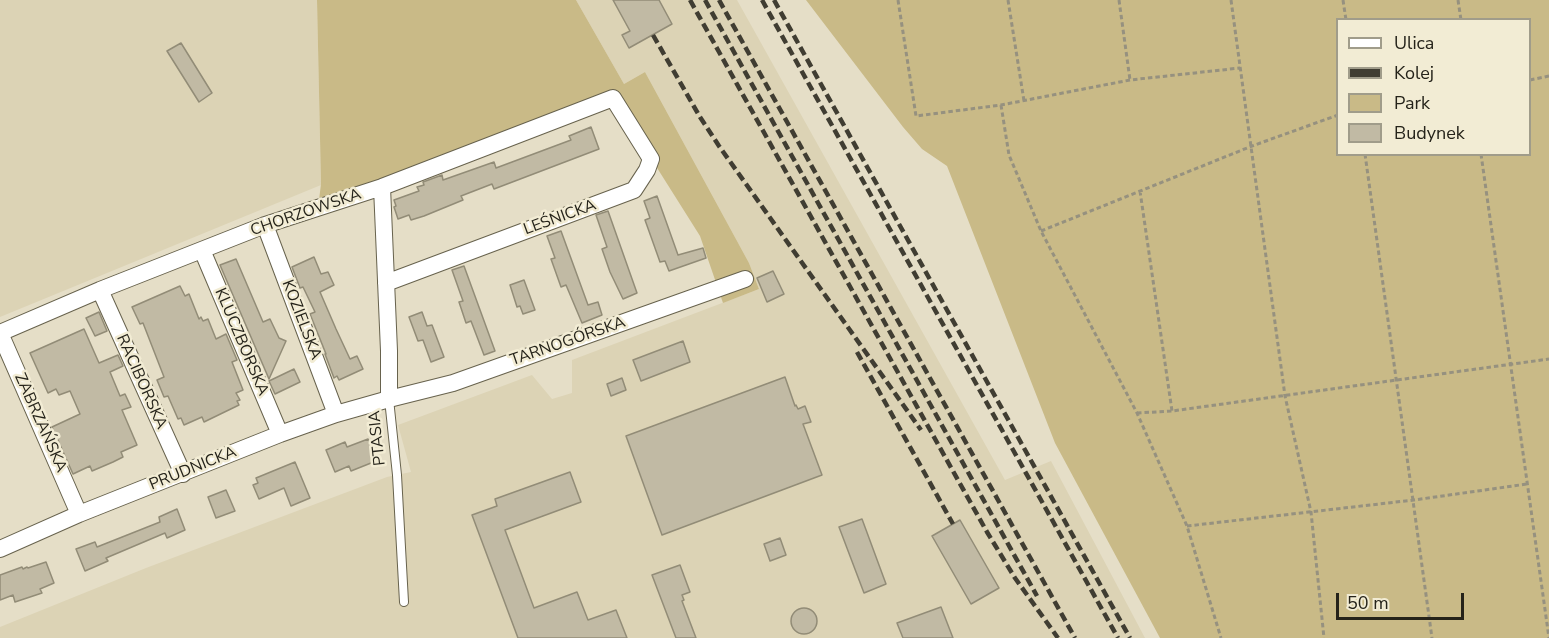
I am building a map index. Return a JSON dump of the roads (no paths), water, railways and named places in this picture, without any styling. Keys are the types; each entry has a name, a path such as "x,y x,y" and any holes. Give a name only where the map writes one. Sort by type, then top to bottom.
{"street":[{"name":"CHORZOWSKA","path":"0,333 100,290 265,225 382,187 613,98"},
{"name":"LEŚNICKA","path":"386,283 634,190 651,159 613,98"},
{"path":"382,187 389,399"},
{"name":"KOZIELSKA","path":"265,225 336,414"},
{"name":"KLUCZBORSKA","path":"202,250 280,434"},
{"name":"TARNOGÓRSKA","path":"389,399 453,383 746,279"},
{"name":"RACIBORSKA","path":"100,290 183,474"},
{"name":"ZABRZAŃSKA","path":"0,333 79,514"},
{"name":"PRUDNICKA","path":"0,549 79,514 280,434 336,414 389,399"}],"lane":[{"name":"PTASIA","path":"389,399 397,475 404,602"}],"railway":[{"path":"690,0 987,532 1015,578 1058,638"},
{"path":"705,0 1037,596"},
{"path":"719,0 1075,638"},
{"path":"762,0 1118,638"},
{"path":"774,0 1130,638"},
{"path":"653,35 719,146 921,430"},
{"path":"857,352 953,524"}]}
